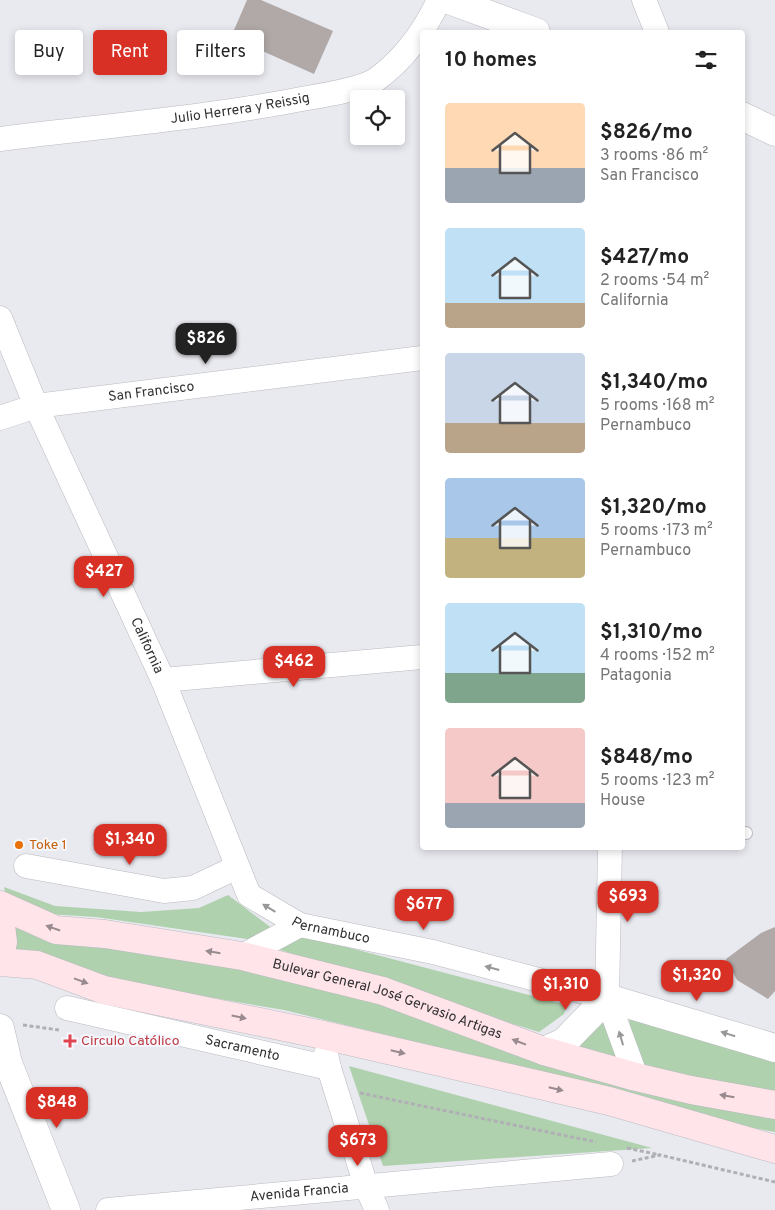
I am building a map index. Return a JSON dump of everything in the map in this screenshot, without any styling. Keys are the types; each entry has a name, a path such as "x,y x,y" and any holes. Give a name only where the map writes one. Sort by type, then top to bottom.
{"main road":[{"name":"Bulevar General José Gervasio Artigas","path":"0,905 56,930 105,934 242,956 383,991 544,1052 691,1090 775,1104"},
{"path":"0,918 3,942 0,956"},
{"path":"0,962 37,965 104,990 323,1035 608,1101 775,1149"}],"street":[{"name":"Julio Herrera y Reissig","path":"424,30 439,0"},
{"path":"450,0 531,30"},
{"path":"644,0 656,30"},
{"name":"Julio Herrera y Reissig","path":"0,139 269,106 338,92 375,80 401,56 420,34"},
{"path":"745,117 775,132"},
{"name":"California","path":"0,318 36,406 163,680 237,867"},
{"name":"San Francisco","path":"0,418 36,406 420,358"},
{"path":"163,680 420,658"},
{"path":"610,850 607,998 636,1077"},
{"path":"26,866 164,891 193,888 237,867"},
{"name":"Pernambuco","path":"237,867 249,895 300,925 433,952 607,998 775,1048"},
{"path":"242,956 300,925"},
{"path":"544,1052 564,1042 607,998"},
{"name":"Sacramento","path":"67,1008 328,1068"},
{"path":"0,1028 4,1057 66,1210"},
{"path":"323,1035 328,1068 366,1186 377,1210"},
{"name":"Avenida Francia","path":"108,1210 611,1164"}],"path":[{"path":"611,1164 660,1155 775,1182"}],"green space":[{"path":"4,887 55,906 141,912 199,908 228,895 273,929 254,940 96,917 48,914 5,893"},
{"path":"11,920 268,970 383,1006 519,1054 775,1116 775,1132 736,1125 497,1062 284,1010 114,981 36,951 12,949"},
{"path":"297,934 567,1005 564,1014 539,1032 274,948"},
{"path":"606,1013 618,1061 574,1048"},
{"path":"628,1015 775,1059 775,1093 648,1069 637,1061"},
{"path":"349,1066 652,1148 383,1166"}],"building":[{"path":"247,0 261,0 333,31 314,74 264,52 264,30 234,30"},
{"path":"775,927 775,991 768,999 737,980 726,959 761,933"}],"place":[{"name":"Toke 1","path":"19,845"},
{"name":"Circulo Católico","path":"70,1041"}]}
